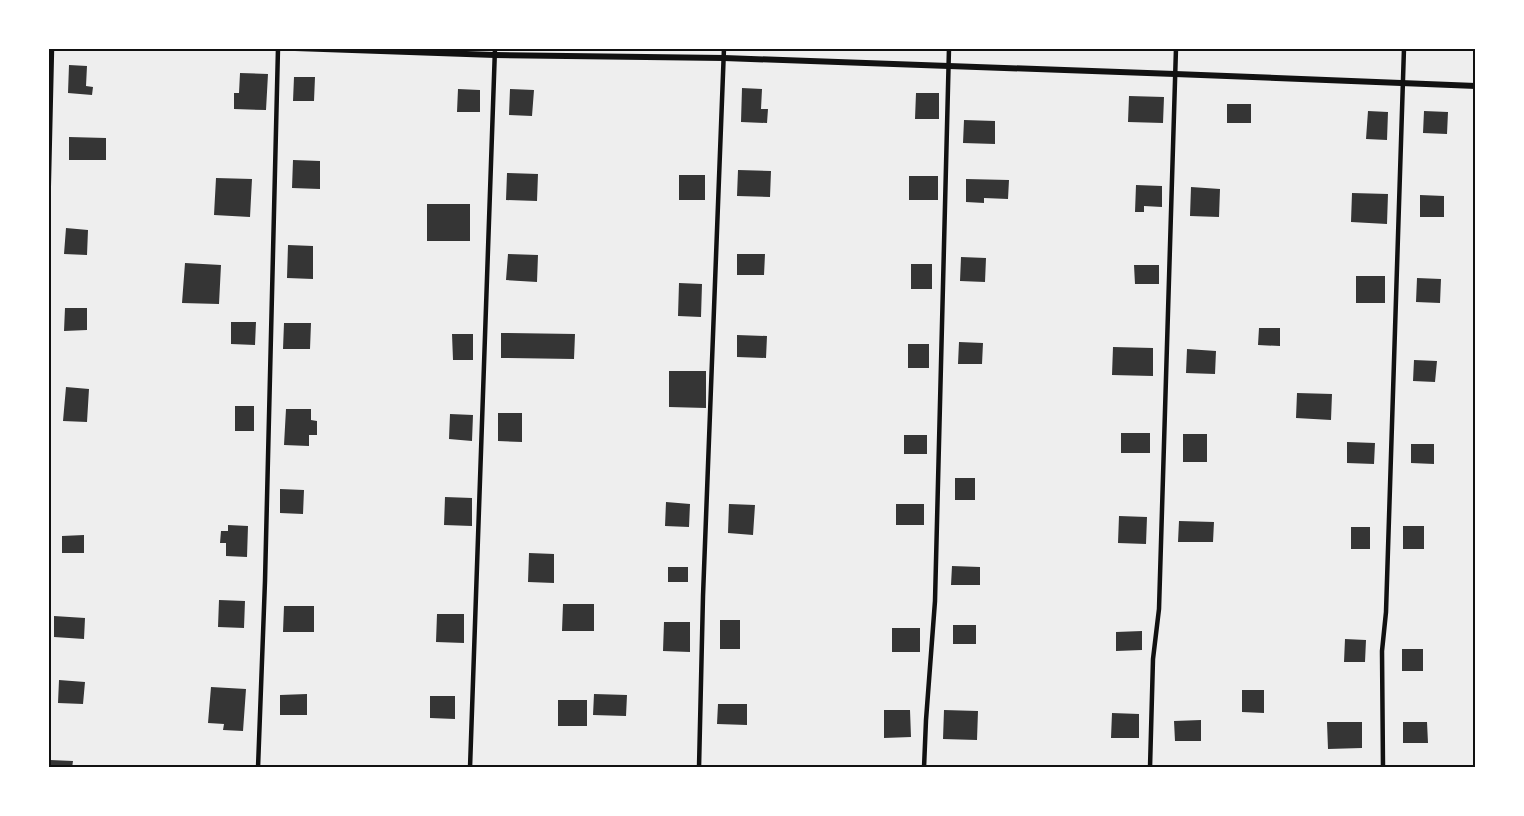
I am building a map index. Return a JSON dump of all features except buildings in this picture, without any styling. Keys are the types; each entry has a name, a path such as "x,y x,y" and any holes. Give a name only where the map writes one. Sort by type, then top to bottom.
{"street":[{"path":"296,48 948,65 1476,86"}],"lane":[{"path":"48,219 52,48"},
{"path":"258,768 265,581 278,48"},
{"path":"699,768 703,596 724,48"},
{"path":"924,768 935,601 949,48"},
{"path":"1150,768 1153,659 1160,597 1176,48"},
{"path":"1383,768 1382,651 1386,612 1404,48"},
{"path":"470,768 495,52"}],"shaded area":[{"path":"48,48 1476,48 1476,768 48,768"}]}
